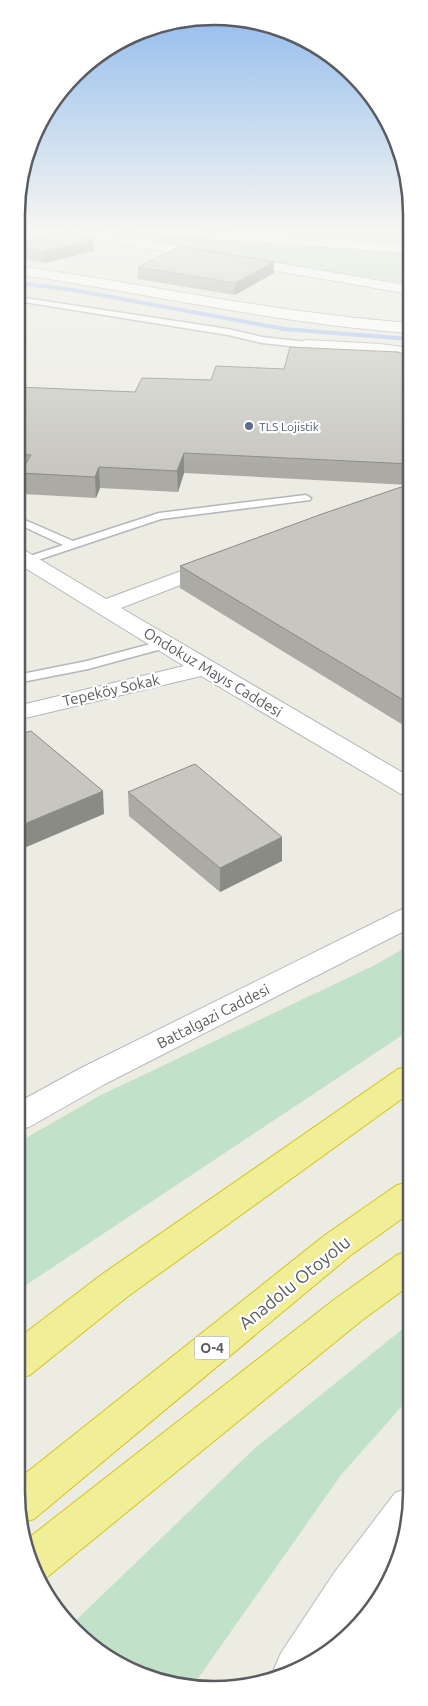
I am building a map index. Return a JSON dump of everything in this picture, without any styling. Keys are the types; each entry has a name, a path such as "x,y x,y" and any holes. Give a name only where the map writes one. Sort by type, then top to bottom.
{"highway":[{"path":"25,1356 114,1286 403,1082"},
{"name":"Anadolu Otoyolu","path":"25,1500 338,1245 403,1200"},
{"path":"37,1558 348,1310 403,1270"}],"street":[{"path":"251,309 310,319 403,327"},
{"path":"307,345 403,352"},
{"name":"Ondokuz Mayıs Caddesi","path":"25,558 204,668 403,784"},
{"path":"104,607 234,558"},
{"name":"Tepeköy Sokak","path":"25,711 204,668"},
{"name":"Battalgazi Caddesi","path":"25,1114 93,1076 403,920"},
{"path":"304,1658 350,1588 401,1520"}],"lane":[{"path":"79,309 228,332 262,340 307,345"},
{"path":"25,557 73,545 159,516 306,498"},
{"path":"25,523 73,545"},
{"path":"25,678 88,665 164,644"}],"green space":[{"path":"403,949 403,1035 25,1286 25,1138 101,1095 375,965"},
{"path":"403,1329 403,1405 341,1475 197,1680 165,1675 130,1662 99,1642 80,1626 75,1621 254,1449"}],"building":[{"path":"290,347 403,354 403,464 184,453 177,471 99,467 95,477 25,473 25,465 31,455 25,455 25,387 135,392 142,378 211,380 216,366 284,369"},
{"path":"403,486 403,700 180,566"},
{"path":"31,731 103,791 25,824 25,733"},
{"path":"195,764 282,837 220,868 128,792"}],"waterway":[{"path":"174,309 284,329 403,338"}],"place":[{"name":"TLS Lojistik","path":"249,426"}]}
